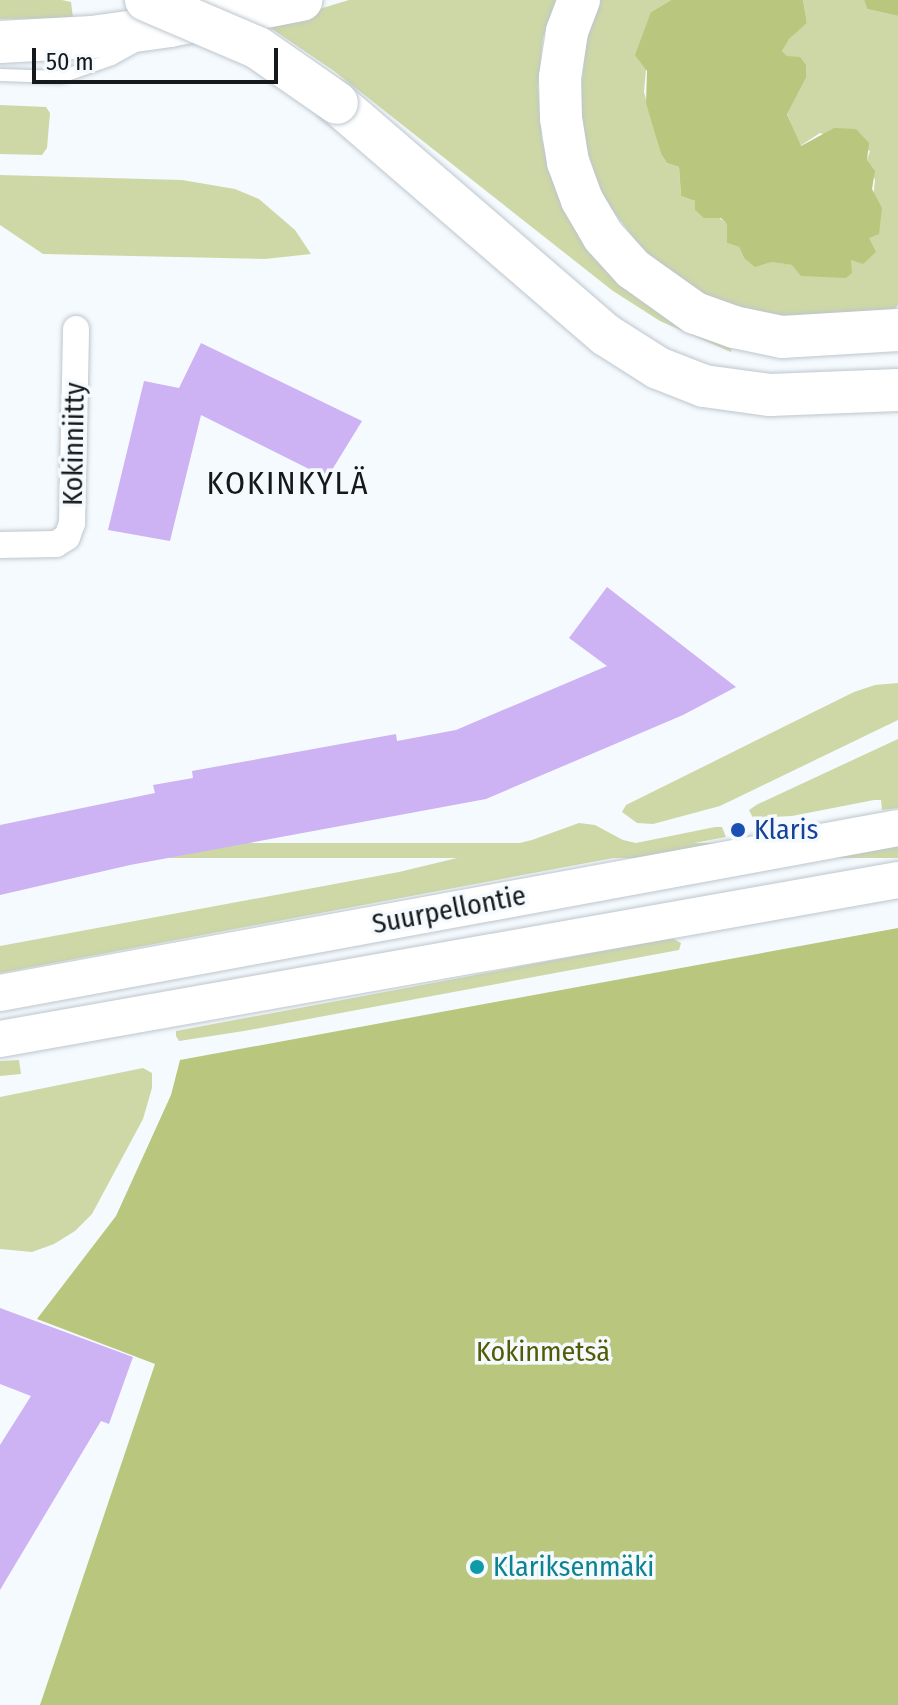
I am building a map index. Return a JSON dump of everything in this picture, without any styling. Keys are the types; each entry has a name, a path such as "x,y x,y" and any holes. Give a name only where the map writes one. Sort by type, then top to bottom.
{"highway":[{"path":"0,42 92,37 158,13 301,0"},
{"path":"579,0 567,32 560,77 561,118 568,162 582,200 603,236 633,269 695,313 734,327 782,337 898,330"},
{"path":"158,13 258,48 337,103 606,335 658,368 704,386 770,395 898,390"}],"main road":[{"name":"Suurpellontie","path":"0,993 898,828"},
{"name":"Suurpellontie","path":"0,1039 898,880"}],"street":[{"name":"Kokinniitty","path":"0,545 56,544 67,537 72,523 76,329"}],"lane":[{"path":"0,75 61,77 112,59 158,13"}],"green space":[{"path":"0,0 71,2 73,18 0,19"},
{"path":"349,0 556,0 543,38 538,87 542,140 556,188 732,344 731,352 660,321 613,291 334,71 266,25"},
{"path":"599,0 671,0 651,12 644,92 661,154 667,163 679,167 681,196 695,201 728,224 727,243 739,247 744,258 793,265 850,266 851,260 857,261 869,238 875,180 867,160 870,151 820,133 800,146 787,113 806,78 782,51 788,39 807,23 803,0 864,0 867,9 898,16 898,305 894,310 801,322 714,302 651,260 602,197 578,121 587,32"},
{"path":"671,0 803,0 807,23 789,39 782,51 787,56 800,57 806,65 806,78 787,114 801,146 834,128 856,129 869,143 867,160 875,171 872,189 882,208 879,234 869,238 876,252 863,264 851,260 852,273 846,278 801,276 792,265 771,262 755,267 744,258 739,247 727,243 727,224 721,218 704,218 695,210 695,201 681,196 679,167 667,163 661,154 646,103 647,71 635,55 651,12"},
{"path":"864,0 898,0 898,16 867,9"},
{"path":"0,105 46,107 50,113 47,148 42,155 0,154"},
{"path":"0,175 182,180 235,189 259,199 295,230 311,254 265,259 43,254 0,225"},
{"path":"898,683 898,720 720,806 653,824 637,823 622,812 626,805 854,692 875,685"},
{"path":"898,739 898,808 882,810 881,800 874,800 792,816 753,818 749,810 758,804"},
{"path":"579,823 595,825 623,840 636,843 715,827 722,827 726,837 0,973 0,946 399,872 532,840"},
{"path":"0,843 898,843 898,858 0,858"},
{"name":"Kokinmetsä","path":"898,928 898,1705 40,1705 155,1364 37,1319 116,1216 171,1095 180,1060"},
{"path":"672,938 681,943 679,950 244,1031 179,1041 176,1036 176,1031"},
{"path":"19,1060 21,1074 0,1076 0,1061"},
{"path":"143,1068 152,1073 152,1088 143,1119 92,1214 75,1231 54,1244 32,1252 0,1249 0,1097"}],"building":[{"path":"201,343 362,421 327,478 201,415 170,541 108,530 144,381 179,388"},
{"path":"607,587 736,687 683,715 486,799 130,865 0,895 0,825 155,793 153,785 193,778 192,771 396,734 397,741 456,730 607,666 569,638"},
{"path":"0,1308 133,1357 109,1424 101,1421 0,1590 0,1445 31,1396 0,1384"}],"place":[{"name":"Klaris","path":"738,830"},
{"name":"Klariksenmäki","path":"477,1567"}],"district":[{"name":"KOKINKYLÄ","path":"288,483"}]}
